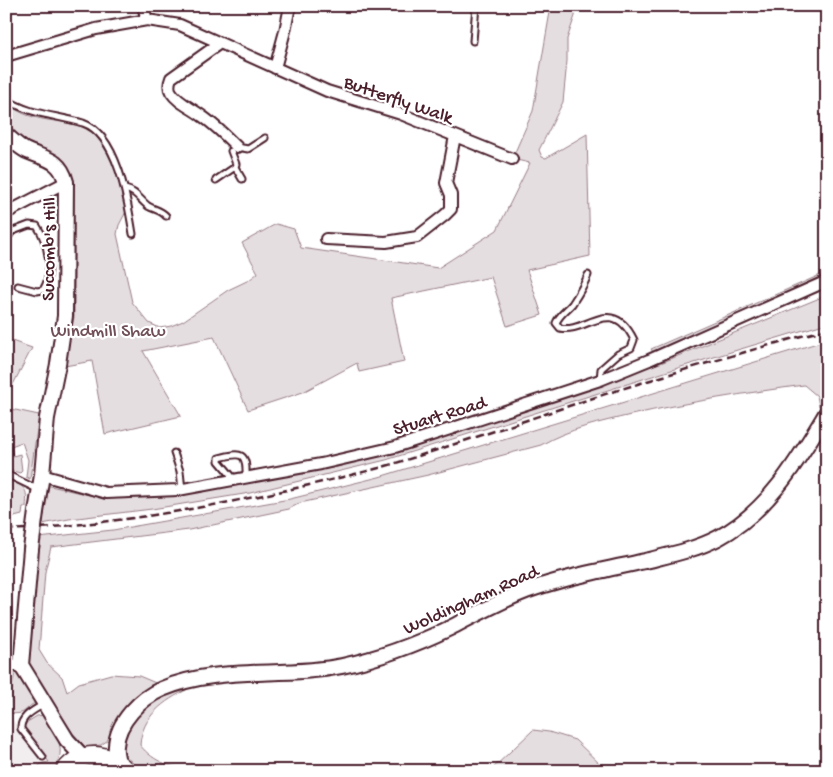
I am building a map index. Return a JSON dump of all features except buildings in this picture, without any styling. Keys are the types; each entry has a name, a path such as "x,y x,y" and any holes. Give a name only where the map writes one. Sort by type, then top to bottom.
{"highway":[{"path":"66,769 89,756 103,756 122,767"}],"street":[{"path":"143,6 147,20"},
{"path":"274,68 290,6"},
{"name":"Butterfly Walk","path":"6,56 96,29 147,20 180,25 327,91 401,114 512,159"},
{"path":"220,43 171,78 168,85 179,101 200,114 237,147"},
{"name":"Succomb's Hill","path":"6,135 25,150 54,162 64,174 66,182 65,316 47,418 42,475 31,549 21,666"},
{"path":"326,239 386,242 417,237 445,215 451,209 451,195 446,183 455,136"},
{"path":"6,213 66,182"},
{"name":"Stuart Road","path":"42,475 106,493 182,490 320,464 395,447 600,380 827,281"},
{"name":"Woldingham Road","path":"89,756 106,748 118,735 131,712 142,701 167,687 199,679 315,670 340,667 373,659 408,647 524,592 560,580 674,554 717,539 748,517 772,494 793,467 827,412"},
{"path":"6,665 21,666 67,740 89,756"},
{"name":"Woldingham Road","path":"118,735 116,746 122,767"},
{"path":"66,769 67,740"}],"lane":[{"path":"473,41 476,6"},
{"path":"6,99 36,114 84,124 94,129 104,138 125,189 133,234"},
{"path":"242,179 235,167 237,147 248,149 265,138"},
{"path":"216,180 235,167"},
{"path":"125,189 134,192 150,207 162,212 166,216"},
{"path":"7,234 29,225 37,226 44,242 48,259 48,274 43,290 37,291 18,286"},
{"path":"588,275 584,285 570,306 556,323 560,328 566,330 596,318 611,319 628,327 634,340 631,348 618,354 600,368 600,380"},
{"path":"174,452 180,472 182,490"},
{"path":"235,480 219,461 219,458 238,453 242,455 247,462 246,478"},
{"path":"6,474 40,490"},
{"path":"43,757 21,729 20,724 24,718 45,704"}],"shaded area":[{"path":"6,672 14,673 8,713 43,763 32,771 6,771"}],"green space":[{"name":"Windmill Shaw","path":"551,6 576,6 575,16 567,39 563,102 539,150 542,157 546,158 587,134 590,256 527,270 542,315 507,326 491,277 391,298 404,362 359,372 357,363 303,392 248,410 214,337 143,351 181,416 105,434 92,361 65,366 74,317 74,180 57,156 27,143 6,126 6,104 20,112 40,119 81,126 100,141 118,175 130,204 119,225 117,234 132,302 149,323 160,328 183,321 228,290 249,280 258,273 242,243 276,224 294,229 301,248 438,268 497,230 530,163 512,159 533,111"},
{"path":"827,272 827,287 655,355 651,349"},
{"path":"827,295 827,323 386,460 250,493 42,524 46,485 107,499 181,495 337,467 442,437 663,362"},
{"path":"6,339 32,348 6,398"},
{"path":"827,340 827,400 824,405 819,406 817,396 804,385 695,402 596,423 573,430 541,445 428,475 300,503 289,509 189,530 51,547 45,572 39,650 47,663 62,677 67,692 79,683 111,674 139,676 158,684 146,688 141,693 121,719 111,738 101,745 85,747 72,732 26,664 38,538 113,530 290,499 379,477"},
{"path":"6,408 39,415 30,479 26,477 28,460 22,442 11,446 13,456 20,454 22,471 20,473 6,469 6,433 8,423 6,422"},
{"path":"6,479 24,488 26,491 26,507 23,507 22,515 6,519"},
{"path":"15,670 20,671 37,702 22,712 14,714 8,713"},
{"path":"188,689 163,704 150,718 145,726 140,745 165,764 195,771 148,771 137,770 131,766 126,762 122,752 126,734 135,717 156,701"},
{"path":"44,715 56,734 60,750 59,760 53,771 32,771 43,763 49,762 26,732 24,724 37,716"},
{"path":"533,730 549,732 575,740 602,766 604,771 490,771"}],"railway":[{"path":"6,530 53,527 147,516 241,500 379,468 619,390 827,329"}]}
